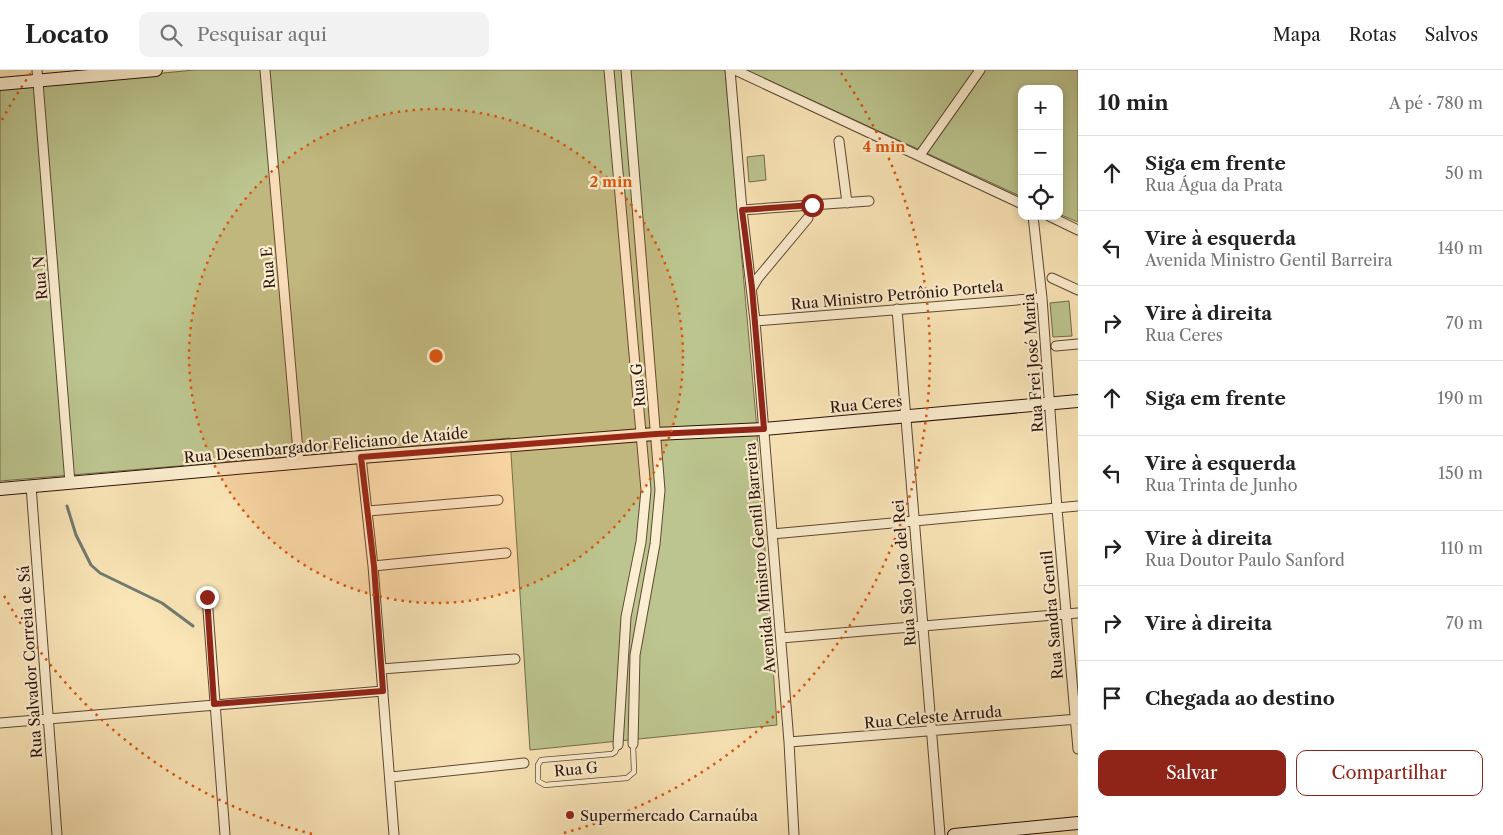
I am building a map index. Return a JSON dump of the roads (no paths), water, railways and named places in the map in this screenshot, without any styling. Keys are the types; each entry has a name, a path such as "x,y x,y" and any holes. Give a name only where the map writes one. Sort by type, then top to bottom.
{"street":[{"path":"0,84 37,76 156,70"},
{"name":"Rua E","path":"265,70 299,463"},
{"name":"Rua G","path":"609,70 646,490 641,542 626,617 618,745"},
{"name":"Rua G","path":"626,70 660,490 656,544 635,656 633,744"},
{"name":"Avenida Ministro Gentil Barreira","path":"730,70 742,210 755,320 789,742 794,835"},
{"path":"735,70 920,154 1018,202"},
{"path":"920,154 980,70"},
{"name":"Rua N","path":"37,76 70,483"},
{"path":"839,140 847,203"},
{"path":"742,210 868,201"},
{"path":"752,288 758,278 808,218"},
{"name":"Rua Frei José Maria","path":"1033,220 1042,298 1057,509"},
{"path":"1057,220 1078,230"},
{"path":"1052,278 1078,290"},
{"name":"Rua Ministro Petrônio Portela","path":"755,320 1042,298"},
{"name":"Rua São João del Rei","path":"897,309 904,417 940,835"},
{"path":"1056,346 1078,344"},
{"name":"Rua Ceres","path":"656,434 764,429 1078,401"},
{"name":"Rua Desembargador Feliciano de Ataíde","path":"0,489 361,457 656,434"},
{"path":"361,457 374,566 394,835"},
{"name":"Rua Salvador Correia de Sá","path":"31,486 57,835"},
{"path":"368,511 498,500"},
{"path":"772,534 1078,506"},
{"name":"Rua Sandra Gentil","path":"1057,509 1078,750"},
{"path":"374,566 506,553"},
{"path":"207,597 214,704 226,835"},
{"path":"780,638 1078,613"},
{"path":"381,669 515,659"},
{"path":"0,723 383,691"},
{"name":"Rua Celeste Arruda","path":"789,742 1076,719"},
{"path":"619,733 633,733"},
{"path":"391,777 524,763"},
{"path":"954,835 1078,823"}],"lane":[{"name":"Rua G","path":"618,745 616,752 612,754 541,760 538,765 538,781 545,785 627,778 634,772 633,744"}],"waterway":[{"path":"67,506 76,535 91,565 100,573 162,603 193,626"}],"place":[{"name":"Supermercado Carnaúba","path":"570,815"}]}
